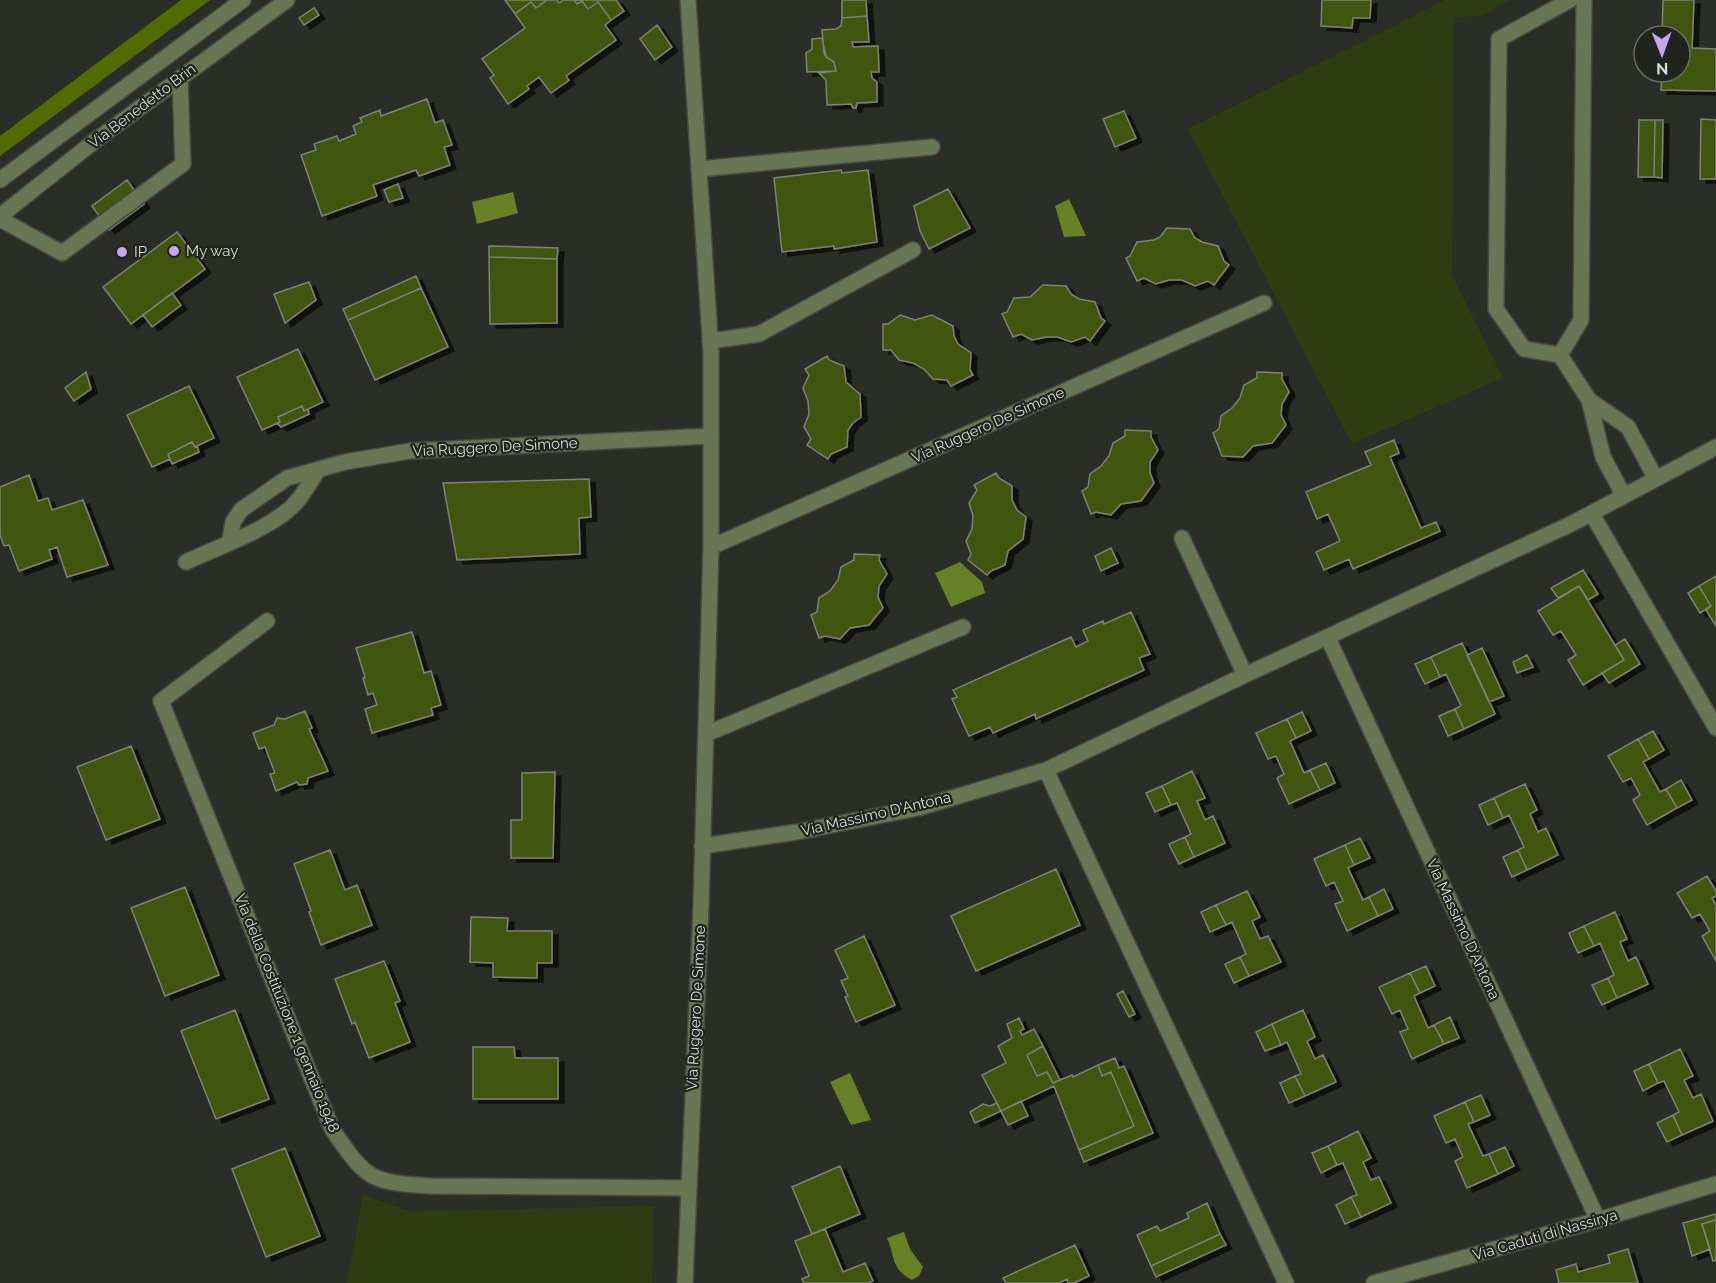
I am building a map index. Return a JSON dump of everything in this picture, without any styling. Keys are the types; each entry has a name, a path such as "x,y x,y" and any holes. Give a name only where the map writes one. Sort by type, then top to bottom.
{"street":[{"name":"Via Benedetto Brin","path":"0,180 223,5 243,0"},
{"name":"Via Benedetto Brin","path":"0,218 96,140 287,0"},
{"name":"Via Ruggero De Simone","path":"685,1283 711,547 711,341 688,0"},
{"path":"1570,0 1499,39 1497,309 1524,349 1560,355 1589,400 1603,458 1624,496"},
{"path":"1560,355 1581,320 1584,0"},
{"path":"0,218 62,253 183,164 180,78"},
{"path":"699,169 932,147"},
{"path":"711,341 759,334 913,250"},
{"name":"Via Ruggero De Simone","path":"711,547 1264,303"},
{"path":"1589,400 1628,427 1656,479"},
{"name":"Via Ruggero De Simone","path":"230,542 233,522 241,510 287,478 345,462 410,451 711,436"},
{"name":"Via Massimo D'Antona","path":"702,846 797,832 918,808 1046,770 1592,514 1716,447"},
{"path":"186,562 251,533 287,511 303,494 318,470"},
{"path":"1592,514 1716,728"},
{"path":"1182,538 1245,675"},
{"name":"Via della Costituzione 1 gennaio 1948","path":"267,621 161,701 332,1129 355,1163 370,1176 392,1183 430,1186 688,1188"},
{"path":"706,734 963,627"},
{"name":"Via Massimo D'Antona","path":"1328,638 1598,1220"},
{"path":"1046,770 1286,1283"},
{"name":"Via Caduti di Nassirya","path":"1374,1283 1716,1184"}],"shaded area":[{"path":"181,0 210,0 0,156 0,136"},
{"path":"1445,0 1509,0 1483,16 1454,17 1452,275 1503,378 1352,444 1188,129"},
{"path":"513,192 518,213 477,224 472,202"},
{"path":"1069,199 1086,236 1064,237 1055,206"},
{"path":"960,562 982,582 985,593 951,607 935,573"},
{"path":"850,1073 871,1120 851,1125 830,1082"},
{"path":"363,1195 410,1211 654,1206 652,1283 347,1283"},
{"path":"904,1232 910,1249 923,1267 919,1276 912,1280 897,1267 887,1238"}],"building":[{"path":"505,0 547,0 536,8 531,2 515,14"},
{"path":"547,0 557,0 559,3 563,0 574,0 577,4 582,1 588,9 598,2 611,20 605,25 616,40 566,76 569,80 551,93 539,77 527,86 529,89 508,104 490,78 494,75 482,59 525,28 515,14 531,2 536,8"},
{"path":"574,0 616,0 624,11 611,20 598,2 588,9 582,1 577,4"},
{"path":"842,0 866,0 867,16 842,18"},
{"path":"1322,0 1371,0 1370,18 1353,18 1352,28 1321,26"},
{"path":"1663,0 1694,0 1692,48 1692,24 1662,24"},
{"path":"314,8 319,15 304,25 299,18"},
{"path":"867,16 869,42 852,42 853,47 878,46 879,72 871,72 872,78 877,82 877,102 857,103 856,108 853,108 851,104 827,105 826,80 819,73 836,71 834,62 824,53 822,30 836,29 841,26 842,18"},
{"path":"657,25 672,47 655,60 640,39"},
{"path":"822,38 826,57 834,62 836,71 807,72 806,53 812,49 812,39"},
{"path":"1692,48 1716,49 1716,91 1661,90 1661,84 1692,84"},
{"path":"427,99 435,123 443,120 452,145 444,147 450,165 419,176 416,170 373,185 377,196 322,216 301,155 316,150 314,144 337,136 339,141 356,134 353,126 362,122 360,118 380,110 381,116"},
{"path":"1124,111 1136,138 1115,147 1103,119"},
{"path":"1701,119 1716,120 1716,179 1700,179"},
{"path":"1639,120 1655,120 1654,177 1638,177"},
{"path":"1655,120 1663,120 1662,178 1654,177"},
{"path":"841,170 842,173 868,170 877,242 834,249 834,246 782,252 774,178"},
{"path":"127,180 144,204 109,230 92,206"},
{"path":"398,184 403,198 389,202 384,190"},
{"path":"948,189 970,228 929,249 920,231 914,206"},
{"path":"1167,228 1190,229 1195,238 1218,246 1224,261 1229,265 1214,285 1208,281 1195,286 1182,280 1169,280 1156,284 1144,278 1137,281 1126,258 1130,256 1137,242 1154,240 1160,237"},
{"path":"177,232 205,269 131,324 103,287"},
{"path":"489,246 558,248 557,259 489,257"},
{"path":"489,257 557,259 557,323 490,324"},
{"path":"416,276 421,288 348,320 343,309"},
{"path":"309,282 316,300 285,323 274,294"},
{"path":"1043,285 1066,286 1071,294 1079,299 1095,302 1101,318 1105,321 1090,341 1085,337 1071,342 1058,337 1032,340 1021,334 1013,337 1002,314 1007,312 1014,298 1030,297"},
{"path":"421,288 448,347 375,380 348,320"},
{"path":"172,293 181,305 152,327 143,315"},
{"path":"900,315 915,320 932,315 953,326 958,344 971,353 970,370 973,375 951,386 947,380 933,379 924,369 913,363 899,360 891,350 883,350 883,324 888,324"},
{"path":"298,349 323,402 304,411 302,406 278,417 280,422 262,430 237,377"},
{"path":"827,356 829,360 844,366 846,382 860,394 861,417 848,430 847,447 831,454 828,459 807,445 811,439 804,427 809,414 808,401 803,388 809,375 805,369"},
{"path":"86,372 91,389 74,401 65,388"},
{"path":"1257,372 1282,373 1282,379 1289,392 1282,404 1281,415 1286,425 1272,443 1253,446 1243,457 1222,456 1213,433 1219,429 1221,416 1240,398 1244,385 1257,378"},
{"path":"189,386 214,438 195,447 192,442 168,454 170,459 152,467 127,415"},
{"path":"302,406 304,411 308,409 309,414 281,427 277,423 280,422 278,417"},
{"path":"1125,430 1151,431 1151,437 1158,450 1150,462 1150,473 1154,483 1141,501 1121,504 1111,515 1096,512 1091,514 1082,491 1088,487 1090,474 1109,456 1113,443 1125,436"},
{"path":"1394,440 1399,453 1390,457 1421,528 1436,522 1440,531 1353,569 1349,559 1324,570 1316,552 1340,541 1328,514 1317,519 1306,492 1371,465 1365,452"},
{"path":"192,442 195,447 197,446 199,452 172,464 168,454"},
{"path":"996,473 999,478 1012,486 1012,500 1017,510 1026,517 1023,539 1008,551 1005,565 987,575 968,560 971,554 966,541 972,529 973,516 969,503 977,490 974,485"},
{"path":"29,475 38,501 48,498 52,510 83,500 108,565 67,577 57,547 49,550 52,559 19,571 9,545 4,546 0,535 0,487"},
{"path":"589,479 591,517 579,518 580,554 457,560 443,483"},
{"path":"1111,548 1118,563 1101,571 1095,556"},
{"path":"854,554 880,555 879,560 887,574 879,586 878,597 883,608 869,625 850,628 840,639 825,636 819,638 811,615 817,612 819,598 830,591 838,580 841,567 854,560"},
{"path":"1583,570 1598,594 1588,600 1579,586 1558,598 1551,588"},
{"path":"1716,576 1716,626 1706,610 1711,606 1699,586"},
{"path":"1579,586 1624,660 1583,685 1568,660 1576,655 1561,631 1553,635 1538,611"},
{"path":"1699,586 1711,606 1700,613 1688,593"},
{"path":"1131,612 1150,654 1139,658 1144,670 1036,719 1035,714 993,733 990,727 969,736 952,699 957,697 953,690 1071,637 1076,647 1088,641 1083,630"},
{"path":"412,632 424,673 431,671 441,705 431,708 433,715 372,733 365,709 377,705 373,693 368,695 356,648"},
{"path":"1625,639 1640,664 1609,683 1602,673 1624,660 1615,645"},
{"path":"1462,643 1495,714 1464,729 1455,709 1461,706 1446,674 1440,677 1431,657"},
{"path":"1482,648 1504,696 1489,702 1467,655"},
{"path":"1527,655 1533,667 1517,673 1513,662"},
{"path":"1431,657 1440,677 1425,684 1415,664"},
{"path":"1455,709 1464,729 1448,736 1439,716"},
{"path":"305,711 312,728 309,729 328,771 308,778 307,784 299,785 297,782 276,791 270,774 275,773 265,747 259,749 253,733 274,725 277,718 285,719"},
{"path":"1302,712 1311,731 1296,738 1287,719"},
{"path":"1287,719 1296,738 1290,741 1304,773 1310,770 1320,790 1289,804 1277,778 1284,774 1276,756 1268,759 1256,733"},
{"path":"1653,731 1664,750 1649,759 1638,739"},
{"path":"1638,739 1649,759 1643,762 1660,792 1666,789 1677,808 1647,825 1633,800 1640,795 1631,778 1623,782 1608,756"},
{"path":"131,746 160,819 106,840 77,767"},
{"path":"1326,763 1335,783 1320,790 1310,770"},
{"path":"1192,771 1205,798 1197,801 1205,820 1213,816 1225,843 1194,857 1185,837 1191,834 1177,803 1171,805 1162,786"},
{"path":"555,772 553,858 511,858 511,820 522,820 522,773"},
{"path":"1681,780 1692,800 1677,808 1666,789"},
{"path":"1525,784 1537,810 1530,814 1538,832 1546,828 1558,855 1527,870 1518,850 1524,847 1509,815 1503,818 1494,798"},
{"path":"1162,786 1171,805 1155,812 1146,793"},
{"path":"1494,798 1503,818 1488,825 1479,805"},
{"path":"1185,837 1194,857 1179,864 1169,844"},
{"path":"1360,838 1370,858 1354,865 1345,845"},
{"path":"1345,845 1354,865 1348,868 1363,900 1369,897 1378,916 1347,931 1335,904 1343,901 1334,882 1326,886 1314,859"},
{"path":"330,850 345,890 357,885 372,925 321,945 294,864"},
{"path":"1518,850 1527,870 1512,877 1503,857"},
{"path":"1056,869 1080,925 976,971 951,916"},
{"path":"1707,876 1716,891 1716,896 1712,898 1716,905 1716,961 1702,936 1710,931 1700,914 1692,918 1677,893"},
{"path":"185,887 219,975 165,996 131,908"},
{"path":"1384,889 1393,909 1378,916 1369,897"},
{"path":"1247,891 1260,917 1252,921 1260,939 1268,936 1281,962 1249,976 1240,957 1246,954 1232,922 1226,925 1216,905"},
{"path":"1216,905 1226,925 1210,932 1201,912"},
{"path":"1615,912 1627,939 1620,942 1628,961 1636,957 1648,984 1617,998 1608,978 1614,975 1600,943 1594,946 1584,926"},
{"path":"471,917 508,918 507,931 552,931 552,963 537,963 537,978 493,977 493,963 470,962"},
{"path":"1584,926 1594,946 1578,953 1569,933"},
{"path":"864,936 895,1005 856,1022 841,981 848,978 835,950"},
{"path":"1240,957 1249,976 1234,983 1225,964"},
{"path":"384,961 400,1001 395,1003 410,1042 369,1058 355,1022 352,1024 335,979"},
{"path":"1426,966 1435,986 1420,993 1410,973"},
{"path":"1410,973 1420,993 1414,996 1428,1028 1434,1025 1444,1044 1412,1059 1400,1032 1408,1029 1400,1010 1392,1014 1379,987"},
{"path":"1608,978 1617,998 1602,1005 1592,985"},
{"path":"1123,991 1135,1014 1129,1017 1117,994"},
{"path":"235,1010 269,1099 216,1119 181,1031"},
{"path":"1303,1010 1315,1037 1307,1041 1315,1059 1323,1055 1336,1082 1305,1096 1295,1076 1301,1074 1287,1042 1281,1045 1272,1024"},
{"path":"1450,1017 1459,1038 1444,1044 1434,1025"},
{"path":"1019,1018 1024,1029 1020,1031 1022,1035 1034,1029 1043,1046 1027,1055 1037,1076 1047,1072 1053,1083 1072,1075 1073,1077 1098,1065 1102,1076 1111,1072 1134,1126 1079,1150 1054,1086 1001,1111 982,1075 1006,1063 998,1046 1012,1038 1007,1024"},
{"path":"1272,1024 1281,1045 1265,1051 1256,1032"},
{"path":"1043,1046 1060,1080 1053,1083 1047,1072 1037,1076 1027,1055"},
{"path":"473,1047 514,1047 515,1058 558,1058 558,1099 473,1099"},
{"path":"1680,1049 1693,1076 1684,1080 1693,1098 1701,1094 1713,1121 1682,1135 1673,1115 1679,1112 1664,1081 1658,1083 1649,1064"},
{"path":"1115,1058 1119,1068 1124,1066 1153,1133 1084,1162 1079,1150 1134,1126 1111,1072 1102,1076 1098,1065"},
{"path":"1649,1064 1658,1083 1643,1091 1634,1071"},
{"path":"1295,1076 1305,1096 1289,1103 1280,1083"},
{"path":"1481,1095 1490,1115 1474,1122 1465,1102"},
{"path":"1021,1101 1028,1116 1008,1125 1001,1111"},
{"path":"1465,1102 1474,1122 1468,1124 1483,1156 1489,1154 1498,1174 1467,1188 1455,1161 1463,1157 1455,1139 1446,1143 1434,1116"},
{"path":"997,1103 1001,1111 975,1123 970,1112 983,1104 990,1106"},
{"path":"1673,1115 1682,1135 1667,1142 1657,1123"},
{"path":"1358,1131 1371,1158 1363,1162 1371,1180 1379,1177 1391,1203 1361,1217 1351,1197 1357,1195 1343,1163 1337,1165 1328,1146"},
{"path":"1328,1146 1337,1165 1321,1173 1312,1153"},
{"path":"1505,1147 1514,1166 1498,1174 1489,1154"},
{"path":"285,1148 320,1236 266,1257 232,1169"},
{"path":"840,1166 860,1214 812,1234 792,1187"},
{"path":"1351,1197 1361,1217 1345,1224 1336,1205"},
{"path":"1207,1203 1220,1234 1151,1266 1137,1235 1157,1226 1160,1231 1189,1218 1187,1213"},
{"path":"1716,1214 1716,1220 1702,1224 1710,1249 1692,1256 1683,1223"},
{"path":"1716,1220 1716,1260 1713,1261 1702,1224"},
{"path":"825,1229 843,1272 865,1263 873,1281 867,1283 804,1283 802,1279 809,1276 795,1241"},
{"path":"1220,1234 1226,1245 1156,1277 1151,1266"},
{"path":"1075,1245 1089,1276 1074,1283 1068,1283 1067,1279 1059,1283 1006,1283 1003,1278"},
{"path":"1628,1249 1638,1283 1559,1283 1556,1270 1576,1264 1578,1272 1610,1263 1608,1255"}],"place":[{"name":"My way","path":"174,251"},
{"name":"IP","path":"122,252"}]}
